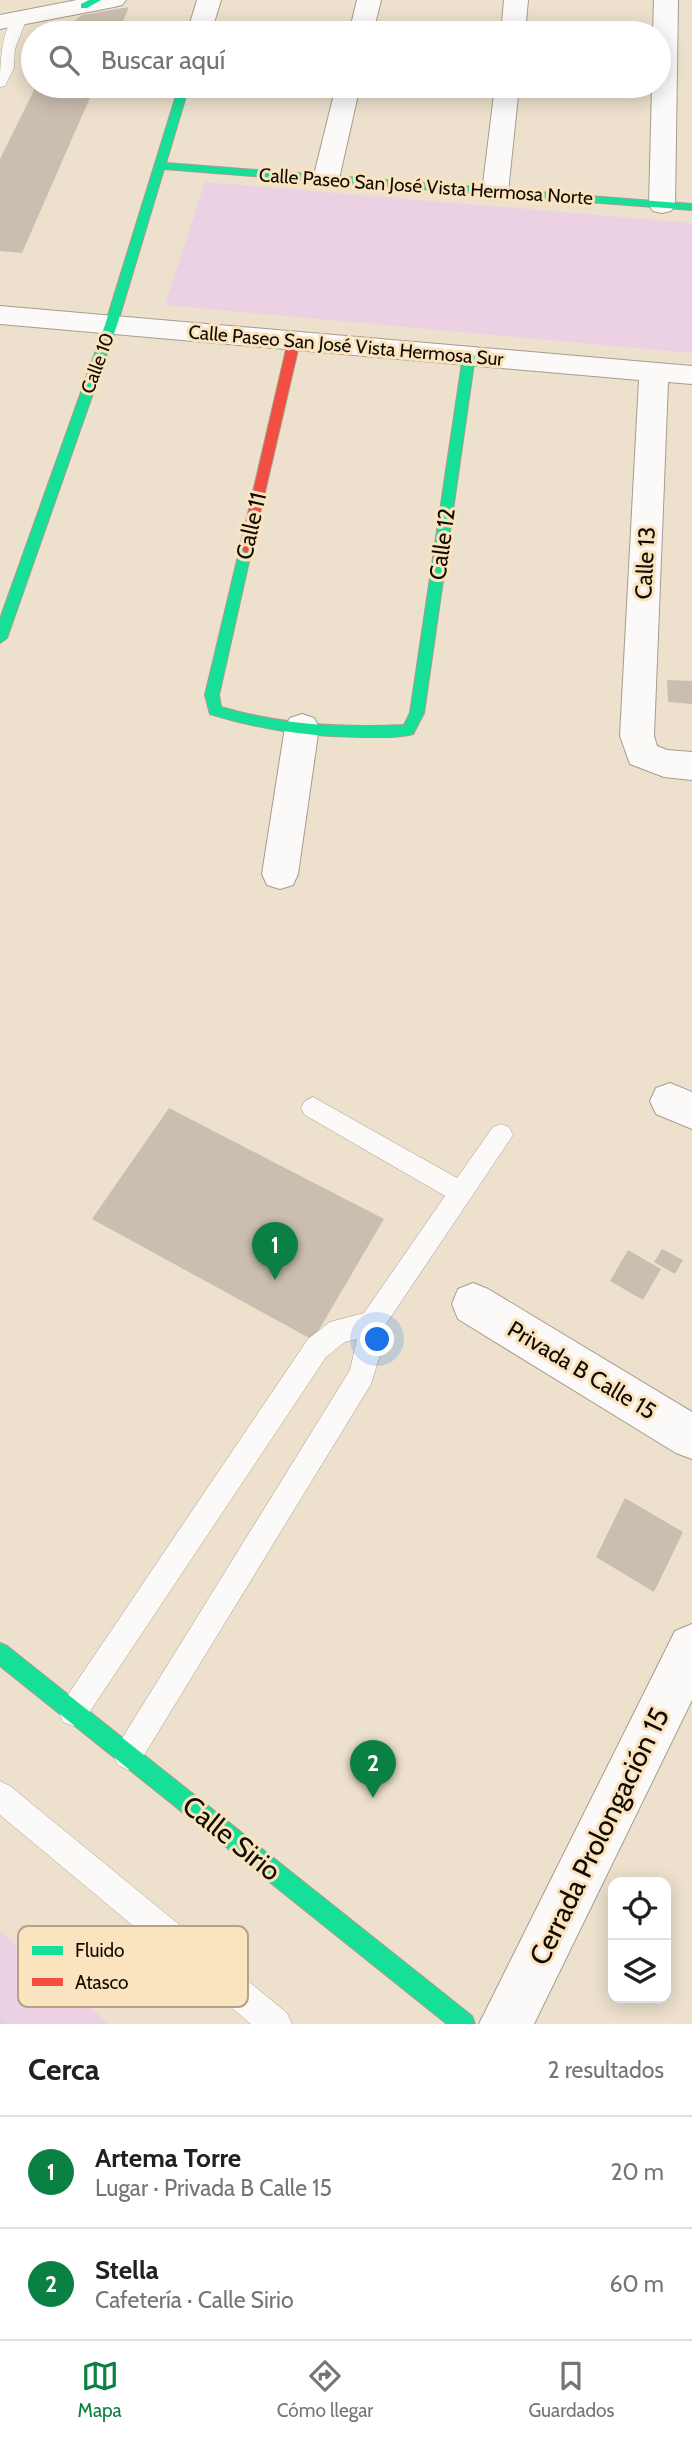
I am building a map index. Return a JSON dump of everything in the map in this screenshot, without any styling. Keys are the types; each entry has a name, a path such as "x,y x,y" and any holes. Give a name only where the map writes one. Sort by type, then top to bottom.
{"street":[{"path":"10,20 114,0"},
{"path":"203,21 209,0"},
{"path":"364,21 369,0"},
{"path":"514,21 516,0"},
{"path":"666,0 666,21"},
{"name":"Calle 10","path":"0,638 111,325 180,98"},
{"path":"326,178 345,98"},
{"path":"495,192 506,98"},
{"path":"662,205 664,98"},
{"name":"Calle Paseo San José Vista Hermosa Norte","path":"160,166 692,207"},
{"name":"Calle Paseo San José Vista Hermosa Sur","path":"0,316 692,375"},
{"name":"Calle 11","path":"293,341 212,695 215,710 232,718 302,727"},
{"name":"Calle 12","path":"302,727 381,733 408,730 417,713 469,356"},
{"name":"Calle 13","path":"654,372 637,736 642,754 664,763 692,766"},
{"path":"280,874 302,727"},
{"name":"Privada B Calle 15","path":"473,1304 692,1437"},
{"name":"Cerrada Prolongación 15","path":"506,2024 692,1648"},
{"name":"Calle Sirio","path":"0,1653 464,2024"}],"lane":[{"path":"0,83 7,68 4,50 10,20"},
{"path":"313,1108 461,1193"},
{"path":"128,1755 362,1375 372,1324 501,1135"},
{"path":"73,1712 317,1348 339,1331 372,1324"},
{"path":"0,1796 157,1926"},
{"path":"248,2001 276,2024"}],"path":[{"path":"0,2020 5,2024"}],"shaded area":[{"path":"205,182 692,223 692,353 165,305"},
{"path":"0,1931 18,1946 18,2007 89,2007 109,2024 0,2024"}],"building":[{"path":"129,7 123,21 74,21 82,15"},
{"path":"30,98 90,98 22,253 0,251 0,159"},
{"path":"667,680 692,681 692,704 668,702"},
{"path":"169,1108 384,1219 313,1340 92,1219"},
{"path":"662,1249 683,1260 675,1274 654,1262"},
{"path":"628,1250 661,1269 643,1300 610,1281"},
{"path":"625,1498 683,1532 654,1592 596,1557"}],"traffic: fast":[{"path":"84,6 96,0"},
{"path":"0,638 111,325 180,98"},
{"path":"160,166 692,207"},
{"path":"246,548 212,695 215,710 286,727 359,732 408,730 417,713 469,356"},
{"path":"0,1653 464,2024"}],"traffic: jam":[{"path":"246,548 294,341"}],"place":[{"name":"Artema Torre","path":"275,1280"},
{"name":"Stella","path":"373,1798"}]}
